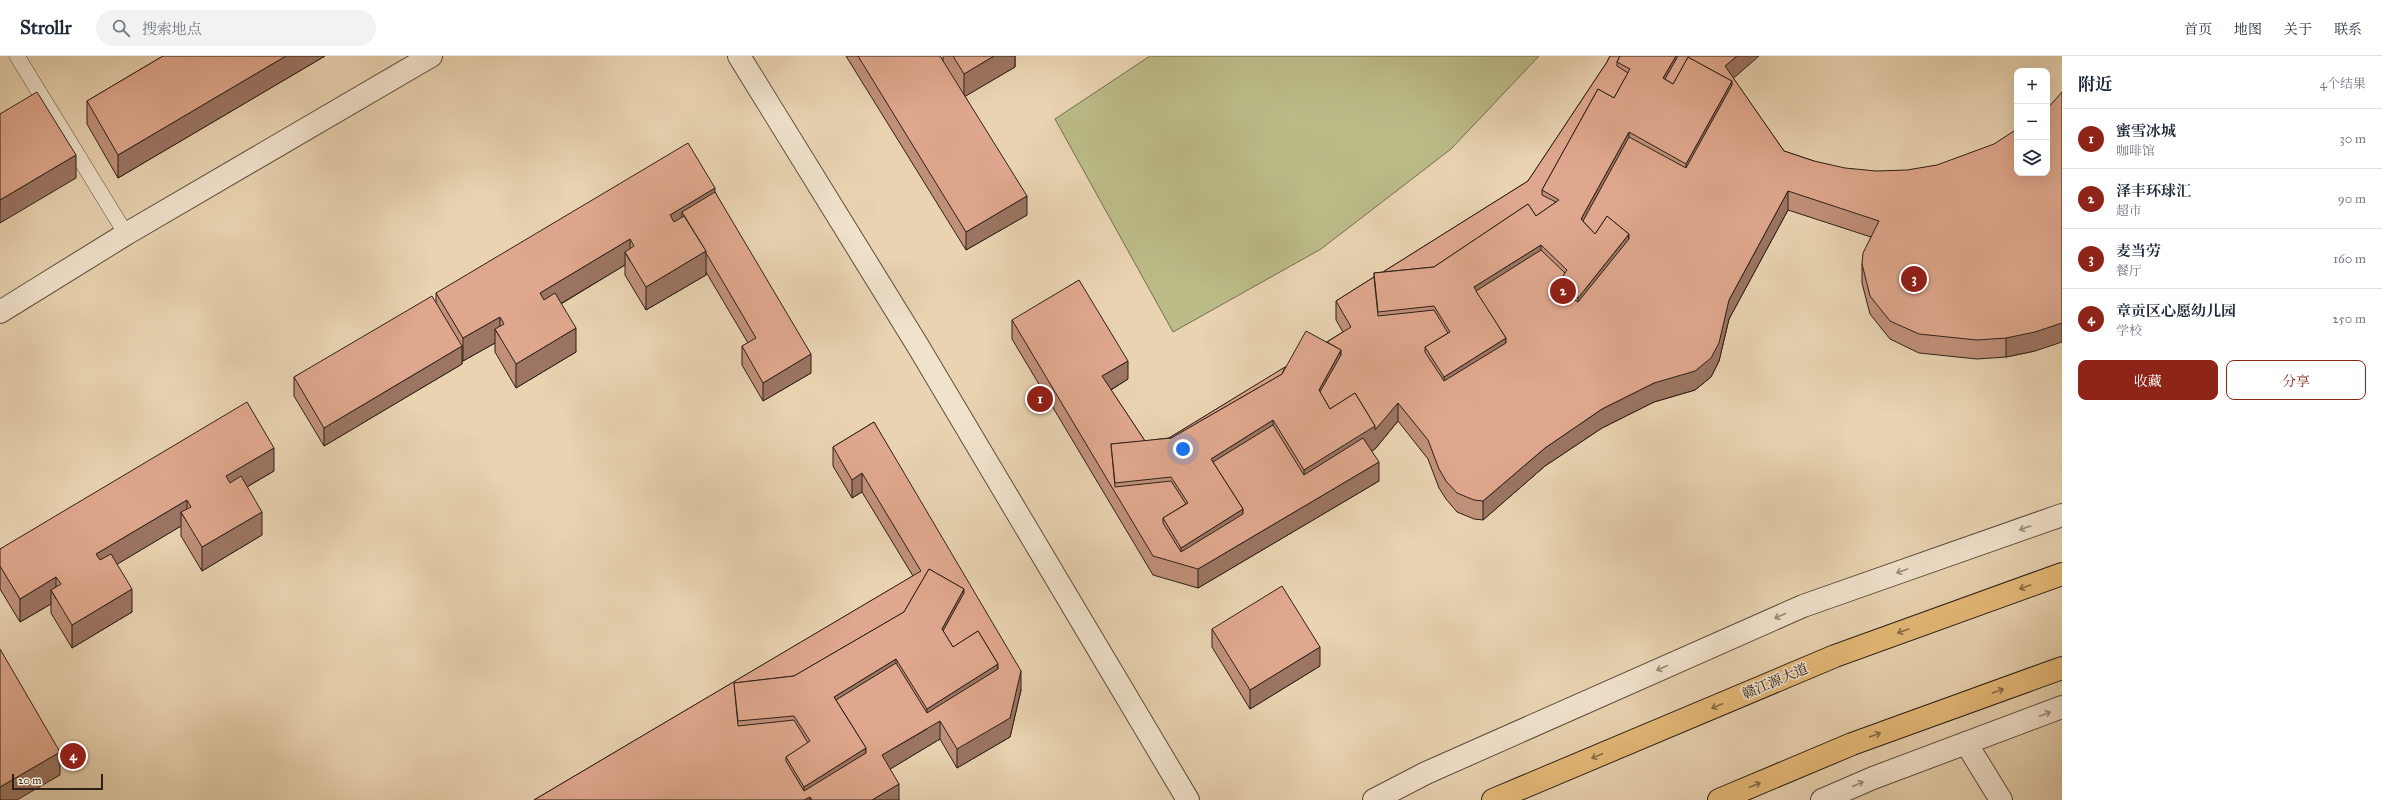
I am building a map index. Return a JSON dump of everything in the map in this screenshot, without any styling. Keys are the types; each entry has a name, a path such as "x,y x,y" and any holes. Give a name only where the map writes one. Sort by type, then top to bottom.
{"main road":[{"name":"赣江源大道","path":"1493,800 1834,656 2062,574"},
{"path":"1719,800 1852,744 2062,668"}],"street":[{"path":"0,312 126,234 431,56"},
{"path":"739,56 918,346 1188,800"},
{"path":"1374,800 1426,773 1803,606 2062,515"},
{"path":"1822,800 1873,778 2062,707"},
{"path":"1966,743 2002,800"}],"lane":[{"path":"18,56 126,234"}],"green space":[{"path":"1150,56 1539,56 1451,149 1321,249 1173,332 1055,119"}],"building":[{"path":"163,56 286,56 118,155 87,101"},
{"path":"858,56 940,56 1027,196 966,232"},
{"path":"953,56 994,56 964,74"},
{"path":"1610,56 1620,56 1617,66 1628,73 1614,98 1598,89 1542,190 1542,195 1556,202 1536,216 1528,204 1434,267 1383,272 1528,181"},
{"path":"1620,56 1676,56 1663,78 1673,84 1688,57 1732,81 1686,164 1629,132 1581,219 1595,234 1607,216 1629,234 1578,298 1557,284 1567,270 1541,245 1474,287 1506,338 1444,377 1425,347 1450,332 1434,306 1378,312 1374,273 1434,267 1528,204 1536,216 1559,200 1542,190 1598,89 1614,98 1630,69 1617,62"},
{"path":"1678,56 1737,56 1725,66 1784,151 1814,161 1845,168 1876,171 1907,170 1937,165 1994,144 2014,131 2014,176 2050,176 2050,106 2062,92 2062,323 2035,332 2006,338 1977,340 1919,334 1890,321 1870,296 1862,264 1863,253 1879,221 1788,191 1729,300 1719,343 1711,358 1695,371 1654,383 1602,409 1545,448 1483,501 1474,500 1457,493 1446,481 1439,469 1428,440 1398,403 1375,430 1375,426 1355,393 1330,409 1320,392 1341,355 1341,350 1327,342 1351,327 1336,301 1374,277 1378,316 1434,310 1448,333 1425,347 1425,352 1444,381 1506,343 1506,338 1476,291 1541,250 1565,273 1557,284 1557,289 1578,302 1629,239 1629,234 1607,216 1595,234 1583,221 1629,137 1686,168 1732,85 1732,81 1688,57 1673,84 1665,79"},
{"path":"37,92 76,155 0,200 0,114"},
{"path":"688,143 715,188 670,215 674,222 684,216 706,251 646,287 625,252 634,246 630,239 540,293 544,300 555,293 576,328 516,364 495,329 504,324 500,317 463,338 436,293"},
{"path":"715,192 811,354 763,383 742,346 756,338 682,212"},
{"path":"1079,280 1128,361 1102,376 1145,441 1111,444 1115,487 1171,481 1186,504 1163,518 1163,523 1181,552 1243,514 1243,509 1213,462 1273,425 1304,475 1363,438 1379,462 1198,569 1153,556 1012,320"},
{"path":"432,296 462,346 324,428 294,377"},
{"path":"1306,331 1341,350 1319,390 1330,409 1355,393 1375,426 1304,470 1273,420 1211,459 1243,509 1181,548 1163,518 1188,503 1171,477 1115,483 1111,444 1171,438 1282,374"},
{"path":"1285,367 1282,374 1169,438"},
{"path":"247,402 274,448 226,476 230,483 241,476 262,512 202,547 181,512 191,507 187,500 96,554 100,560 111,554 132,589 72,625 51,590 61,584 56,577 20,599 0,566 0,549"},
{"path":"874,422 1021,671 1010,718 957,749 940,721 882,755 899,784 872,800 812,800 810,797 804,800 534,800 921,571 862,473 852,480 833,447","holes":["929,569 964,589 964,593 943,631 953,647 978,631 998,664 998,669 927,713 896,663 836,700 866,748 866,753 804,791 786,761 786,757 808,743 794,720 738,726 734,683 794,676 904,612"]},
{"path":"929,569 964,589 942,629 953,647 978,631 998,664 927,709 896,659 834,697 866,748 804,787 786,757 810,741 794,716 738,721 734,683 794,676 904,612"},
{"path":"1282,586 1320,647 1250,690 1212,629"},
{"path":"0,649 60,752 0,787"}],"place":[{"name":"麦当劳","path":"1914,279"},
{"name":"泽丰环球汇","path":"1563,291"},
{"name":"蜜雪冰城","path":"1040,399"},
{"name":"章贡区心愿幼儿园","path":"73,756"}]}
